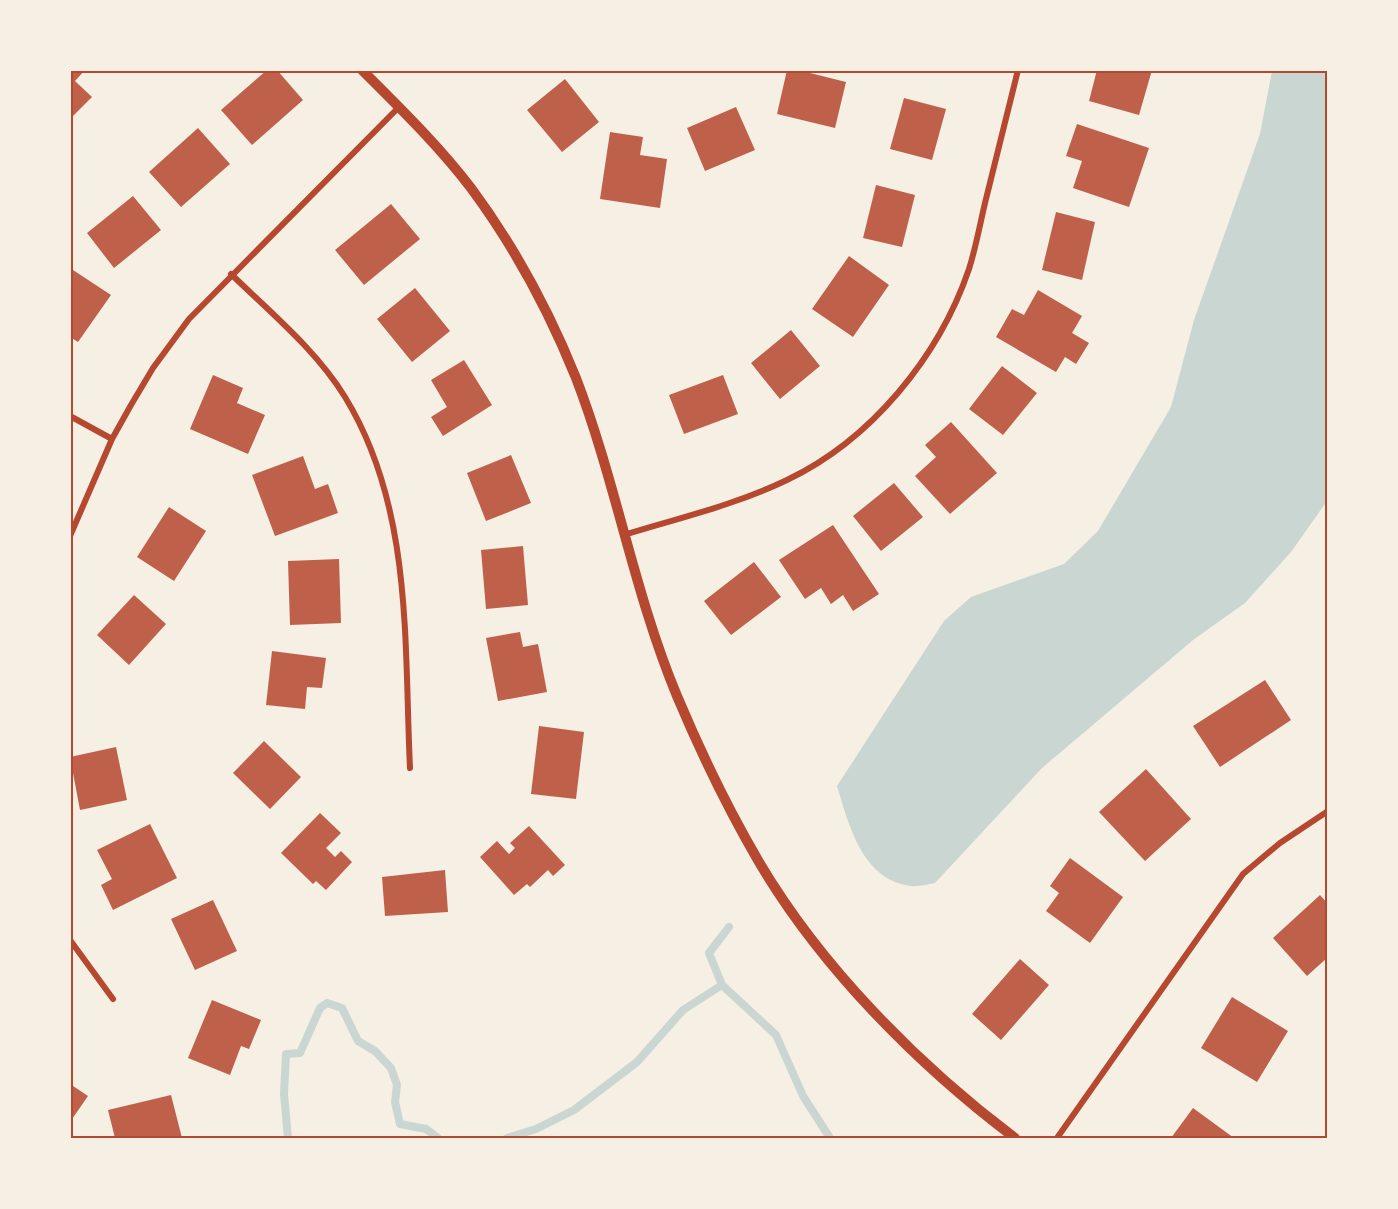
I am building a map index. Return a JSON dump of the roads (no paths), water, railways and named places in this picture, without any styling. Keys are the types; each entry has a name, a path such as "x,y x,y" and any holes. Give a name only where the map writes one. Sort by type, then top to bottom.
{"street":[{"path":"362,70 399,107 470,187 509,243 540,298 576,379 676,693 724,799 760,864 789,908 839,974 929,1066 1014,1138"},
{"path":"624,535 749,497 789,479 828,456 867,425 901,389 928,353 947,318 969,268 1018,70"},
{"path":"70,536 112,439 153,368 189,319 231,274 399,107"},
{"path":"231,274 314,355 345,397 364,432 388,495 400,553 410,768"},
{"path":"70,416 112,439"},
{"path":"1057,1138 1243,874 1280,843 1328,811"},
{"path":"70,940 113,999"}],"waterway":[{"path":"507,1138 536,1129 574,1110 637,1062 683,1010 722,985 709,953 729,927"},
{"path":"722,985 776,1035 803,1096 830,1138"},
{"path":"288,1138 284,1094 286,1054 300,1053 320,1008 327,1003 342,1008 358,1041 375,1051 391,1068 397,1085 395,1102 400,1124 426,1129 438,1138"}]}
